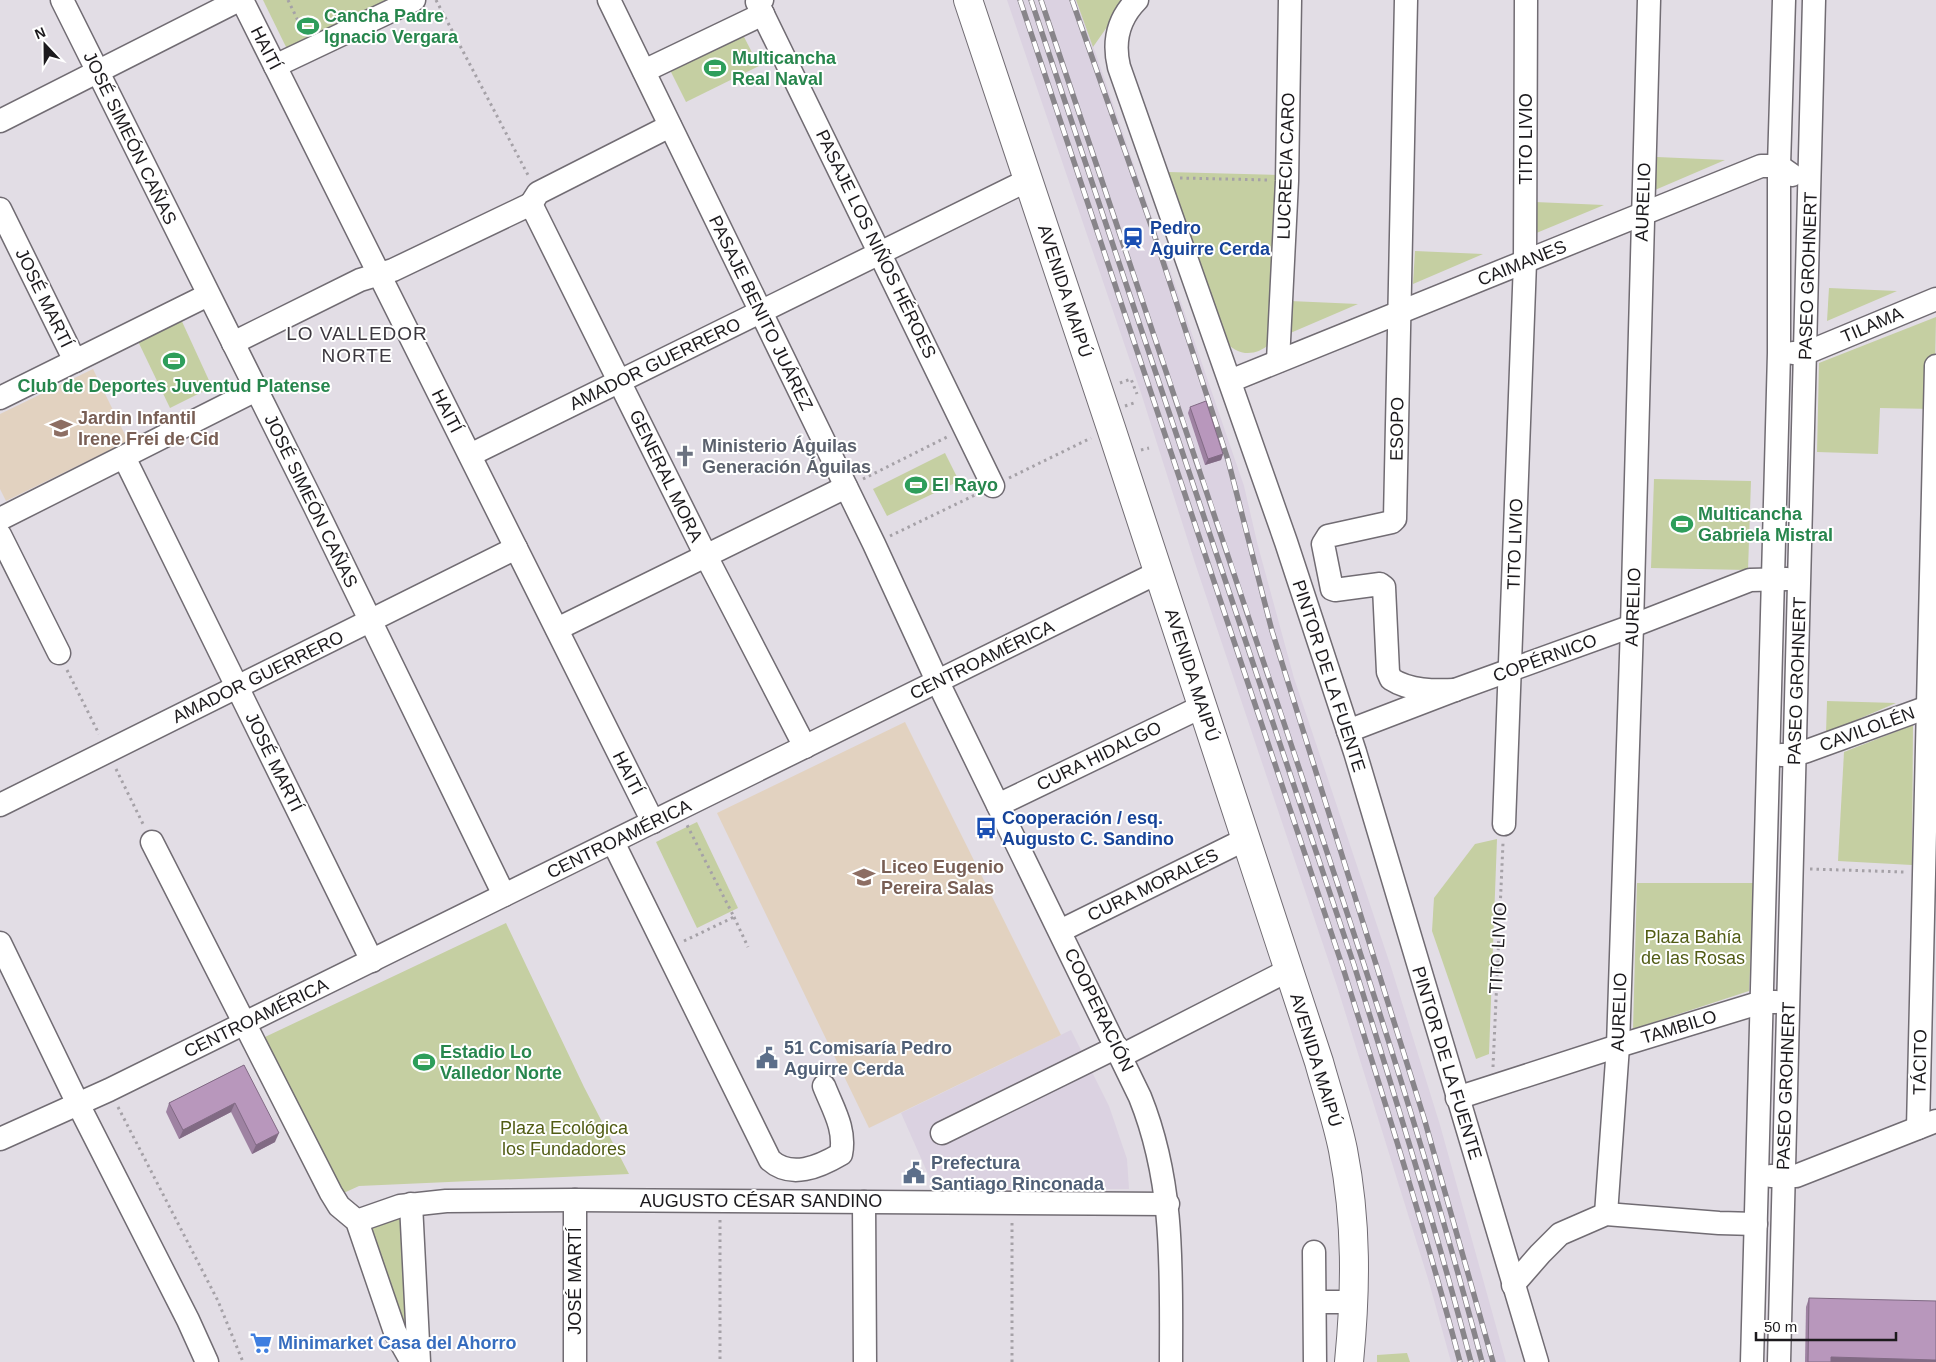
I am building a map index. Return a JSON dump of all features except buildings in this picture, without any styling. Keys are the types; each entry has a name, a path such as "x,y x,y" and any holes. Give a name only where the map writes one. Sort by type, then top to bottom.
{"main road":[{"name":"AVENIDA MAIPÚ","path":"968,0 1159,572 1201,706 1321,1070 1342,1149 1353,1222 1355,1302 1349,1362"}],"street":[{"name":"JOSÉ SIMEÓN CAÑAS","path":"62,0 314,505 504,895"},
{"path":"0,121 241,0"},
{"name":"HAITÍ","path":"241,0 653,822"},
{"path":"275,66 414,0"},
{"name":"PASAJE BENITO JUÁREZ","path":"609,0 874,544 937,682"},
{"name":"PINTOR DE LA FUENTE","path":"1137,0 1129,8 1120,25 1117,35 1116,56 1230,381 1348,731 1537,1362"},
{"name":"LUCRECIA CARO","path":"1278,361 1287,181 1290,0"},
{"name":"ESOPO","path":"1406,0 1395,519 1392,522 1328,536 1323,544 1332,589 1380,584 1384,587 1388,672 1391,679 1406,686 1430,691 1455,690"},
{"name":"TITO LIVIO","path":"1504,824 1525,262 1526,0"},
{"name":"AURELIO","path":"1606,1214 1618,1046 1632,626 1649,0"},
{"name":"PASEO GROHNERT","path":"1753,1355 1779,353 1779,166 1784,0"},
{"name":"PASEO GROHNERT","path":"1779,1355 1814,0"},
{"path":"644,71 761,5"},
{"name":"PASAJE LOS NIÑOS HÉROES","path":"761,5 993,486"},
{"path":"233,343 360,280 393,270 534,199 670,126"},
{"name":"CAIMANES","path":"1230,381 1762,166 1779,166"},
{"path":"1779,166 1810,189"},
{"name":"AMADOR GUERRERO","path":"470,455 1028,180"},
{"name":"GENERAL MORA","path":"534,199 620,382 706,556 805,747"},
{"name":"JOSÉ MARTÍ","path":"3,215 75,361"},
{"path":"0,398 208,295"},
{"name":"TILAMA","path":"1779,353 1806,353 1936,299"},
{"name":"TÁCITO","path":"1927,1124 1924,872 1932,705 1936,366"},
{"path":"0,519 256,390"},
{"name":"JOSÉ MARTÍ","path":"124,457 372,961"},
{"path":"557,629 846,487"},
{"path":"0,535 59,653"},
{"name":"AMADOR GUERRERO","path":"0,805 516,548"},
{"name":"CENTROAMÉRICA","path":"0,1140 109,1090 1159,572"},
{"name":"COPÉRNICO","path":"1348,731 1632,626 1750,580 1800,579"},
{"name":"COOPERACIÓN","path":"937,682 1119,1051 1152,1127 1168,1204 1171,1246 1171,1362"},
{"name":"CAVILOLÉN","path":"1768,755 1794,755 1932,705"},
{"name":"CURA HIDALGO","path":"998,805 1201,706"},
{"name":"CURA MORALES","path":"1060,931 1246,840"},
{"path":"152,842 334,1200 347,1215 357,1222 395,1332 412,1362"},
{"path":"613,842 770,1160 777,1167 809,1169 826,1163 841,1154 843,1143 842,1128 824,1086"},
{"path":"0,943 78,1104 188,1320 206,1362"},
{"path":"942,1133 1289,970"},
{"name":"TAMBILO","path":"1457,1098 1762,1002 1788,1002"},
{"path":"1757,1175 1796,1176 1927,1124"},
{"name":"AUGUSTO CÉSAR SANDINO","path":"357,1222 382,1212 411,1204 446,1200 1168,1204"},
{"name":"JOSÉ MARTÍ","path":"574,1200 575,1362"},
{"path":"864,1202 865,1362"},
{"path":"411,1204 420,1362"},
{"path":"1514,1285 1560,1234 1606,1214 1756,1224"},
{"path":"1314,1252 1316,1302 1315,1362"},
{"path":"1316,1302 1355,1302"},
{"path":"1753,1355 1779,1355"}],"path":[{"path":"288,0 312,48"},
{"path":"436,0 534,199"},
{"path":"1158,178 1287,181"},
{"path":"1115,385 1131,379 1136,394"},
{"path":"846,487 965,428"},
{"path":"874,544 1111,428"},
{"path":"678,809 748,947"},
{"name":"TITO LIVIO","path":"1492,1087 1504,824"},
{"path":"1792,869 1924,872"},
{"path":"666,950 734,917"},
{"path":"109,1090 218,1301 243,1362"},
{"path":"720,1201 720,1362"},
{"path":"1012,1203 1012,1362"}],"shaded area":[{"path":"1007,0 1076,0 1097,57 1244,486 1258,546 1294,678 1391,967 1440,1125 1506,1362 1451,1362 1429,1282 1337,986 1195,563 1141,393"},
{"name":"Jardin Infantil Irene Frei de Cid","path":"93,369 128,441 6,501 0,489 0,414"},
{"name":"Liceo Eugenio Pereira Salas","path":"905,722 1061,1035 869,1128 717,813"},
{"path":"1071,1030 1109,1106 1127,1159 1129,1189 939,1189 932,1183 901,1113"}],"green space":[{"name":"Cancha Padre Ignacio Vergara","path":"263,0 394,0 288,51"},
{"path":"1076,0 1126,0 1093,47"},
{"name":"Multicancha Real Naval","path":"743,35 759,66 686,102 670,70"},
{"path":"1657,157 1725,160 1655,190"},
{"path":"1168,172 1278,175 1270,344 1265,348 1243,353 1228,344"},
{"path":"1535,202 1604,205 1534,234"},
{"path":"1415,251 1483,254 1413,284"},
{"path":"1829,288 1897,291 1827,321"},
{"path":"1290,301 1358,304 1288,334"},
{"name":"Club de Deportes Juventud Platense","path":"179,315 212,387 170,408 135,335"},
{"path":"1936,317 1934,409 1880,408 1878,454 1817,452 1819,363"},
{"name":"El Rayo","path":"945,453 959,481 887,516 873,489"},
{"name":"Multicancha Gabriela Mistral","path":"1654,479 1751,481 1748,570 1651,568"},
{"path":"1827,701 1896,703 1826,733"},
{"path":"1913,725 1912,865 1838,861 1844,752"},
{"path":"697,822 738,908 697,928 656,842"},
{"path":"1497,839 1489,1054 1476,1059 1432,931 1434,898 1475,844"},
{"name":"Plaza Bahía de las Rosas","path":"1637,883 1754,883 1749,991 1633,1029"},
{"name":"Estadio Lo Valledor Norte","path":"506,923 584,1087 629,1174 359,1186 337,1196 265,1037"},
{"path":"395,1216 404,1221 405,1329 370,1234 373,1225"},
{"path":"1407,1353 1410,1362 1377,1362 1377,1355"}],"railway":[{"path":"1020,0 1343,968 1389,1115 1460,1362"},
{"path":"1031,0 1354,965 1400,1113 1471,1362"},
{"path":"1041,0 1368,978 1439,1208 1482,1362"},
{"path":"1072,0 1152,228 1228,460 1272,631 1424,1118 1493,1362"}],"place":[{"name":"Cancha Padre Ignacio Vergara","path":"308,26"},
{"name":"Multicancha Real Naval","path":"715,68"},
{"name":"Pedro Aguirre Cerda","path":"1133,238"},
{"name":"Club de Deportes Juventud Platense","path":"174,361"},
{"name":"Jardin Infantil Irene Frei de Cid","path":"61,428"},
{"name":"Ministerio Águilas Generación Águilas","path":"685,456"},
{"name":"El Rayo","path":"916,485"},
{"name":"Multicancha Gabriela Mistral","path":"1682,524"},
{"name":"Cooperación / esq. Augusto C. Sandino","path":"986,828"},
{"name":"Liceo Eugenio Pereira Salas","path":"864,877"},
{"name":"51 Comisaría Pedro Aguirre Cerda","path":"767,1058"},
{"name":"Estadio Lo Valledor Norte","path":"424,1062"},
{"name":"Prefectura Santiago Rinconada","path":"914,1173"},
{"name":"Minimarket Casa del Ahorro","path":"261,1343"}],"district":[{"name":"LO VALLEDOR NORTE","path":"357,344"}],"park label":[{"name":"Plaza Ecológica los Fundadores","path":"564,1138"}]}
